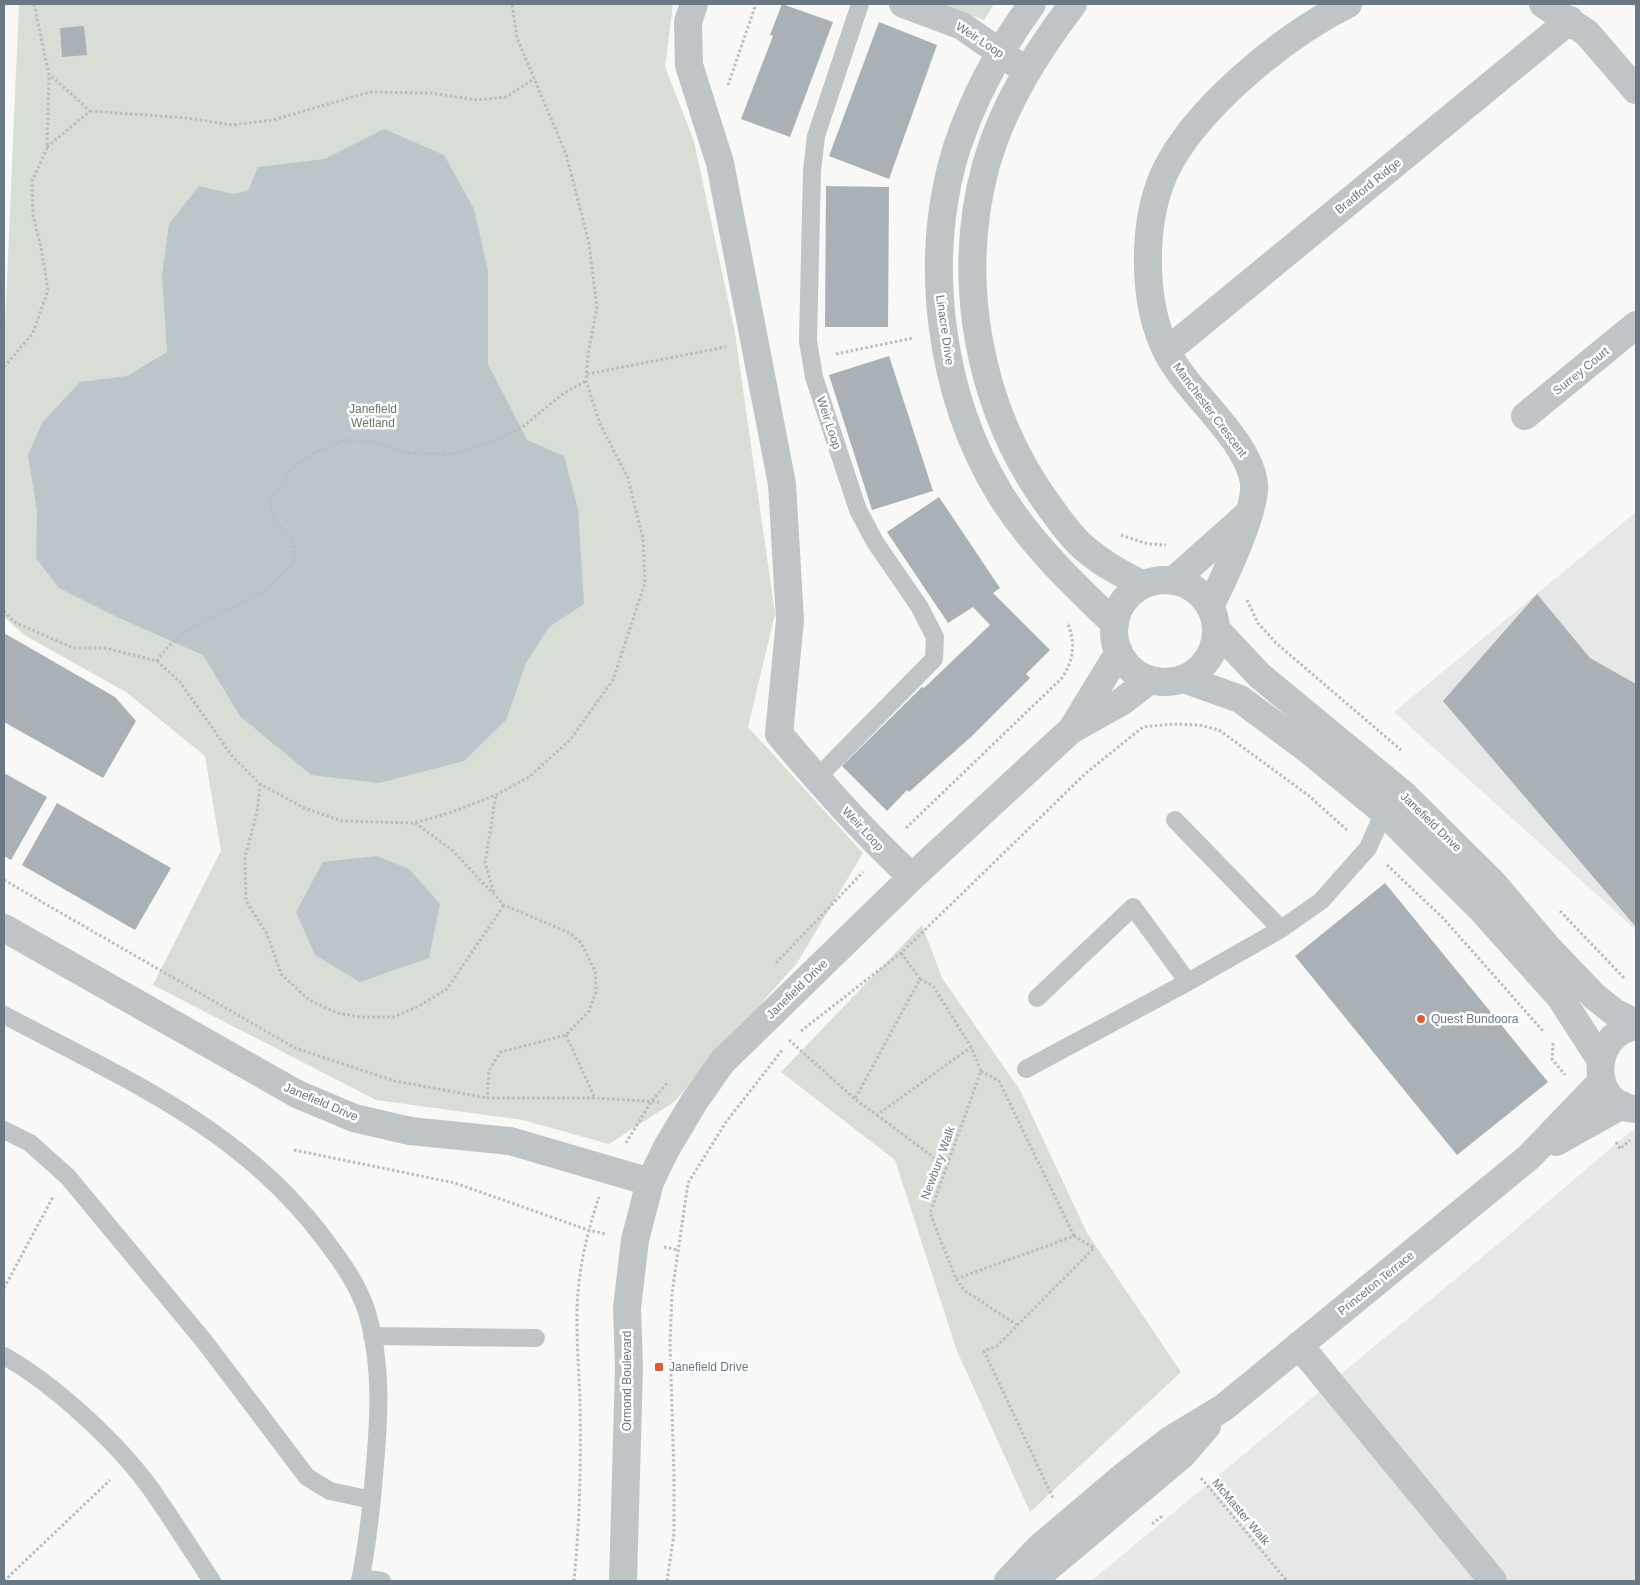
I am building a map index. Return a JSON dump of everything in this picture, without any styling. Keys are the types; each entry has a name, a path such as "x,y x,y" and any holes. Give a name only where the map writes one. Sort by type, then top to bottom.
{"street":[{"name":"Weir Loop","path":"694,4 688,22 690,65 720,163 782,493 790,620 779,734 816,779 883,851 912,878"},
{"name":"Weir Loop","path":"903,4 962,26 1027,71"},
{"name":"Linacre Drive","path":"1032,4 1000,52 972,108 957,148 944,210 940,240 940,289 952,375 967,424 1000,494 1025,530 1059,569 1115,624"},
{"path":"1073,4 1027,71 997,133 986,166 975,215 974,302 986,376 1000,418 1015,451 1036,488 1081,546 1096,558 1144,585"},
{"name":"Manchester Crescent","path":"1213,618 1225,577 1254,500 1254,485 1247,460 1181,375 1167,351 1151,296 1148,267 1149,236 1164,175 1200,121 1263,60 1299,34 1348,4"},
{"path":"1543,4 1570,20 1602,49 1636,90"},
{"name":"Bradford Ridge","path":"1167,351 1570,20"},
{"name":"Surrey Court","path":"1526,416 1636,325"},
{"path":"1172,581 1248,514"},
{"path":"1158,581 1172,581 1200,594 1213,618 1214,644 1208,659 1198,671 1184,679 1167,682 1150,680 1138,674 1126,664 1114,638 1115,624 1124,601 1144,585 1158,581"},
{"name":"Janefield Drive","path":"1213,618 1259,675 1403,794 1493,883 1594,996 1614,1012 1636,1025"},
{"name":"Janefield Drive","path":"1071,730 1119,652"},
{"name":"Janefield Drive","path":"1184,679 1240,699 1306,748 1384,812 1480,908 1560,997 1601,1070 1606,1091 1629,1107"},
{"name":"Janefield Drive","path":"4,928 297,1094 354,1118 410,1131 510,1141 650,1182 690,1110 722,1062 912,878 1071,730 1121,702 1150,680"},
{"name":"Princeton Terrace","path":"1008,1581 1039,1548 1125,1475 1170,1440 1223,1408 1529,1157 1601,1070 1607,1044 1612,1038 1636,1025"},
{"name":"Princeton Terrace","path":"1529,1157 1629,1107"},
{"name":"Ormond Boulevard","path":"623,1581 629,1368 627,1308 635,1240 650,1182"},
{"path":"1299,1346 1493,1581"},
{"name":"Princeton Terrace","path":"1032,1581 1182,1455 1223,1408"}],"lane":[{"name":"Weir Loop","path":"816,779 934,659 935,637 919,606 875,542 858,510 814,377 808,341 812,171 816,136 860,4"},
{"path":"1026,1069 1188,982 1281,929 1321,901 1368,848 1384,812"},
{"path":"1174,820 1281,929"},
{"path":"1037,998 1133,907 1188,982"},
{"path":"4,1016 167,1102 221,1137 263,1170 314,1225 338,1257 362,1302 372,1336 378,1367 379,1422 372,1500 360,1580 382,1581"},
{"path":"4,1130 30,1143 68,1177 222,1363 296,1465 317,1485 330,1491 372,1500"},
{"path":"372,1336 536,1338"},
{"path":"4,1356 42,1380 128,1462 150,1488 212,1581"}],"path":[{"path":"4,367 33,333 48,290 41,247 33,216 32,181 47,148 49,75 34,4"},
{"path":"4,611 14,622 73,648 105,648 157,661 180,682 232,756 260,784 304,808 342,821 415,823 452,812 496,795 528,777 570,740 613,680 645,583 643,539 628,478 600,424 586,381 588,354 597,308 590,243 566,154 517,38 512,4"},
{"path":"727,90 756,4"},
{"path":"49,75 90,111 187,118 232,125 273,120 370,92 430,93 477,100 506,97 535,78"},
{"path":"47,148 90,111"},
{"path":"587,374 754,341"},
{"path":"157,661 166,646 199,622 263,591 289,569 296,556 290,535 276,523 270,502 295,465 318,451 344,440 372,441 407,453 451,454 493,442 521,428 564,393 586,381"},
{"path":"260,784 257,812 245,857 246,901 267,934 281,974 309,1000 337,1013 360,1017 394,1017 419,1006 447,989 504,906"},
{"path":"494,893 485,863 496,795"},
{"path":"415,823 452,850 494,893 504,906 570,933 581,943 595,971 596,992 589,1011 566,1035 501,1052 489,1070 487,1098"},
{"path":"4,880 295,1048 395,1081 487,1098 595,1098 651,1102"},
{"path":"901,953 920,978 933,986 971,1047 981,1070 999,1081 1074,1236 1094,1248 997,1346 984,1351 1055,1503"},
{"path":"854,1099 920,978"},
{"path":"566,1035 595,1098"},
{"path":"789,1040 854,1099 945,1166"},
{"path":"877,1115 971,1047"},
{"name":"Newbury Walk","path":"956,1279 930,1213 945,1166 981,1070"},
{"path":"294,1150 454,1183 588,1230 678,1250"},
{"path":"4,1288 45,1208 68,1177"},
{"path":"1017,1325 964,1290 956,1279 1074,1236"},
{"name":"McMaster Walk","path":"1182,1455 1287,1581"},
{"path":"4,1581 128,1462"}],"shaded area":[{"path":"384,129 444,155 474,209 488,271 488,364 527,440 564,456 578,509 584,604 549,627 526,663 506,720 464,761 379,783 311,775 240,716 203,655 119,618 59,588 36,558 37,512 28,455 42,423 80,382 127,376 167,352 162,276 169,224 199,186 233,194 248,191 258,167 325,159"},
{"path":"1636,512 1636,930 1394,712"},
{"path":"377,856 409,869 440,904 429,958 360,982 315,955 296,912 323,862"},
{"path":"1636,1127 1636,1581 1091,1581 1510,1234"}],"green space":[{"name":"Janefield Wetland","path":"19,4 673,4 665,67 694,141 735,333 775,614 748,727 863,853 797,963 674,1102 609,1144 523,1120 376,1100 153,985 221,851 205,756 126,692 24,635 4,617 4,349"},
{"path":"939,4 994,4 984,20"},
{"path":"922,925 942,978 1020,1090 1087,1233 1181,1372 1030,1512 957,1351 895,1160 781,1072"}],"building":[{"path":"782,4 833,22 790,137 741,119 773,36 770,35"},
{"path":"879,22 937,45 889,179 829,156"},
{"path":"84,26 87,55 62,57 60,28"},
{"path":"826,186 889,187 888,327 825,327"},
{"path":"889,356 933,491 872,510 829,375"},
{"path":"939,497 1000,588 993,593 1050,650 1026,674 1030,678 972,736 909,792 907,790 887,811 842,766 922,687 924,688 990,625 973,607 948,623 887,532"},
{"path":"1537,594 1590,658 1636,684 1636,927 1443,701"},
{"path":"4,633 115,697 136,721 103,778 4,722"},
{"path":"4,773 47,797 11,860 4,856"},
{"path":"57,803 171,868 135,930 22,865"},
{"name":"Quest Bundoora","path":"1385,883 1548,1082 1457,1155 1295,956"}],"place":[{"name":"Quest Bundoora","path":"1421,1019"},
{"name":"Janefield Drive","path":"659,1367"}]}
